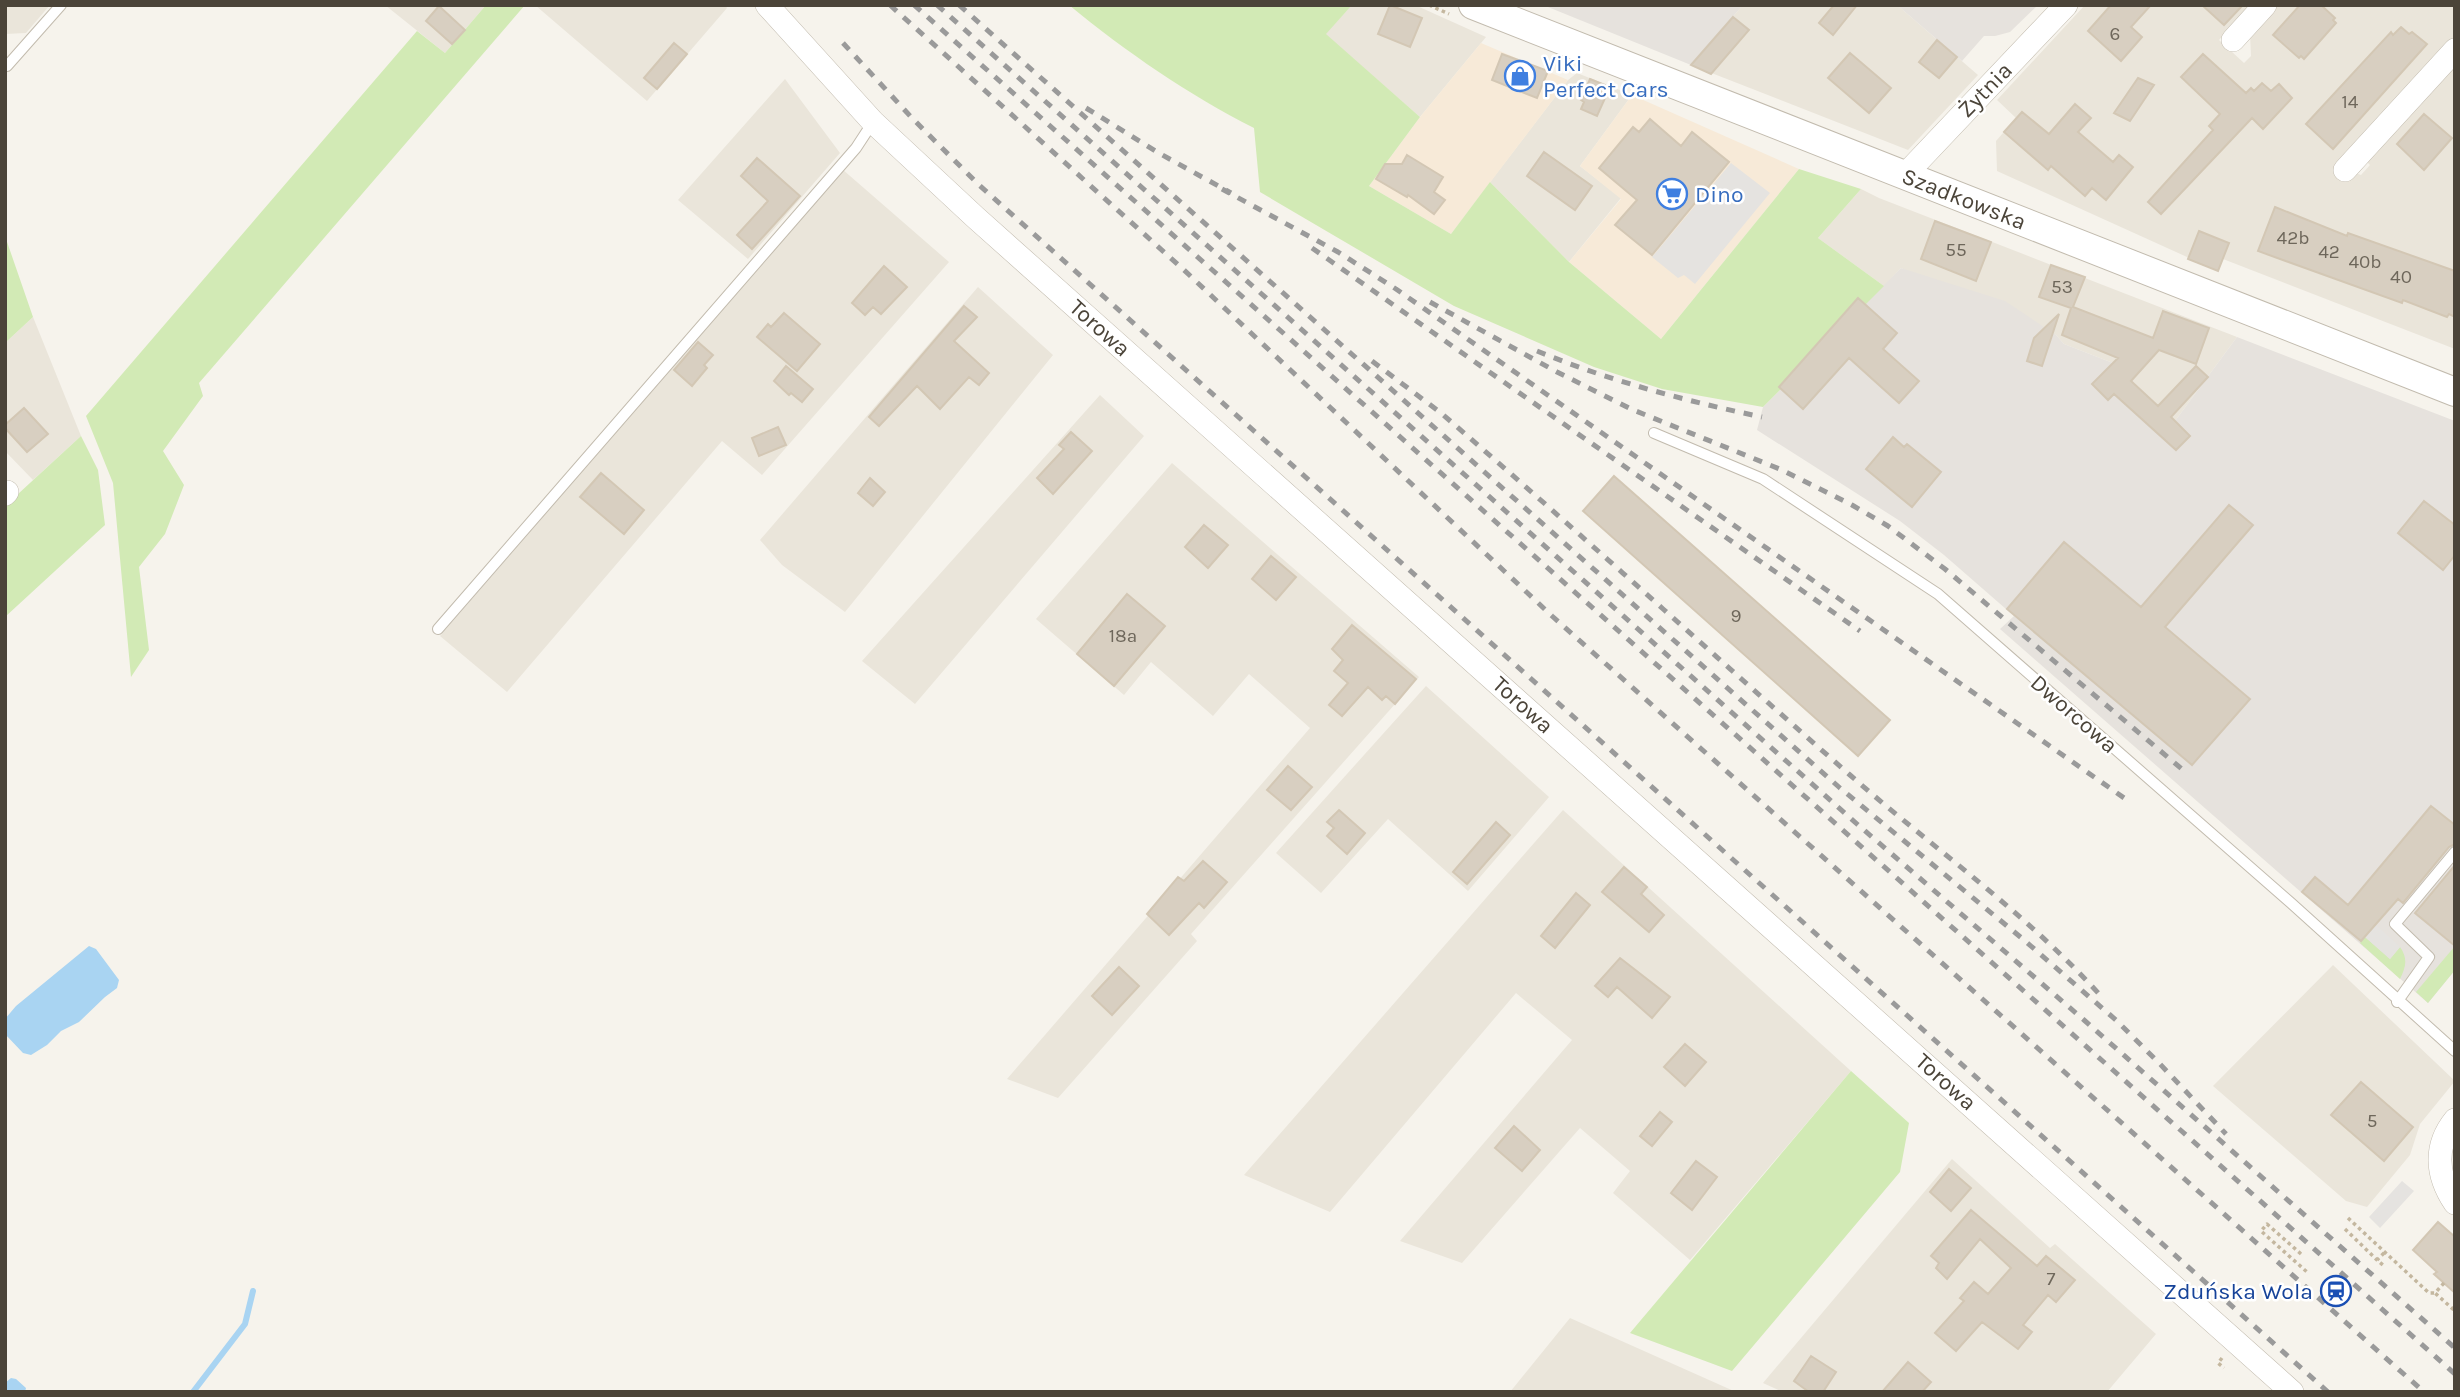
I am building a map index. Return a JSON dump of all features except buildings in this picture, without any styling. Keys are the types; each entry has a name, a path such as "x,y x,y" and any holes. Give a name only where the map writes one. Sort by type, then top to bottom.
{"street":[{"name":"Torowa","path":"766,5 873,122 975,217 2292,1392"},
{"name":"Szadkowska","path":"1473,5 2455,392"},
{"name":"Żytnia","path":"1904,176 2066,5"},
{"path":"2233,40 2265,5"},
{"path":"2345,170 2455,50"},
{"path":"2455,1120 2443,1136 2438,1157 2441,1177 2455,1203"}],"lane":[{"path":"7,66 61,5"},
{"path":"438,629 856,148 873,122"},
{"name":"Dworcowa","path":"1654,433 1763,479 1938,594 2291,903 2397,1002 2455,1051"},
{"path":"2397,1002 2429,957 2395,924 2455,852"}],"path":[{"path":"2348,1218 2429,1293 2435,1293 2455,1311"},
{"path":"2301,1254 2267,1224 2261,1231 2307,1272"},
{"path":"2346,1229 2384,1266"},
{"path":"2377,1260 2384,1253"},
{"path":"2435,1293 2444,1283"}],"shaded area":[{"path":"5,5 50,5 26,33 5,34"},
{"path":"385,5 486,5 445,53"},
{"path":"535,5 725,5 727,8 647,101"},
{"path":"1352,5 1415,5 1486,37 1420,117 1325,34"},
{"path":"1543,5 1743,5 1691,65"},
{"path":"1743,5 1897,5 1978,75 1908,150 1691,65"},
{"path":"1897,5 2038,5 2010,32 1984,36 1962,61"},
{"path":"2085,5 2250,5 2219,40 2244,63 2251,56 2250,34 2277,5 2455,5 2455,39 2338,167 2361,175 2370,165 2363,158 2455,57 2455,349 2223,259 2218,271 1997,171 1996,141 2016,118 1997,100"},
{"path":"1481,43 1568,80 1451,234 1369,186 1420,117"},
{"path":"1577,73 1632,95 1580,166 1621,198 1569,262 1490,182 1568,80"},
{"path":"785,79 840,153 748,259 678,200"},
{"path":"1632,95 1799,169 1661,339 1569,262 1621,199 1580,166"},
{"path":"1731,163 1770,193 1695,284 1684,275 1678,278 1652,257"},
{"path":"842,169 949,262 762,475 722,441 507,692 440,636"},
{"path":"1861,189 2237,337 2175,421 2113,363 2064,344 2056,335 1901,268 1884,286 1818,238"},
{"path":"1901,268 2005,301 2056,335 2064,344 2113,363 2175,421 2237,337 2455,421 2455,970 2428,1003 2000,629 2014,616 1944,555 1900,521 1757,430 1763,407"},
{"path":"978,287 1053,355 845,612 782,565 760,540"},
{"path":"33,317 81,436 33,480 5,451 5,343"},
{"path":"1100,395 1144,436 915,704 862,661"},
{"path":"1172,463 1419,677 1191,934 1197,941 1058,1098 1007,1079 1310,728 1249,674 1213,716 1151,662 1124,695 1036,619"},
{"path":"1426,686 1549,797 1468,891 1388,819 1321,893 1276,853"},
{"path":"1563,810 1851,1071 1690,1260 1613,1193 1630,1171 1580,1128 1462,1263 1400,1241 1572,1040 1516,993 1330,1212 1244,1175"},
{"path":"2375,924 2400,947 2390,959 2365,937"},
{"path":"2333,965 2455,1081 2420,1124 2410,1155 2367,1207 2346,1201 2213,1086"},
{"path":"1952,1159 2050,1248 2055,1244 2156,1334 2107,1392 1783,1392 1763,1383"},
{"path":"2402,1181 2414,1191 2380,1228 2369,1217"},
{"path":"1570,1318 1736,1392 1510,1392"}],"green space":[{"path":"486,5 525,5 199,383 203,396 163,451 184,485 165,534 139,567 149,650 131,677 113,483 86,416 417,31 445,53"},
{"path":"1069,5 1352,5 1326,34 1420,117 1369,186 1451,234 1490,182 1569,262 1661,339 1799,169 1861,189 1818,238 1884,286 1763,407 1662,389 1594,367 1454,306 1260,192 1254,128 1158,72"},
{"path":"5,236 33,317 5,343"},
{"path":"81,436 98,470 105,525 5,617 5,506"},
{"path":"2365,937 2390,959 2400,947 2405,963 2400,979 2360,943"},
{"path":"2455,946 2455,970 2428,1003 2416,992"},
{"path":"1851,1071 1909,1123 1900,1172 1732,1371 1630,1333"}],"water":[{"path":"89,946 96,949 119,980 117,988 79,1022 61,1031 47,1045 31,1055 23,1053 5,1034 5,1019 16,1006"},
{"path":"11,1378 26,1388 25,1392 5,1392 5,1383"}],"waterway":[{"path":"193,1392 245,1324 253,1291"}],"railway":[{"path":"890,5 1184,270 1552,616 2424,1392"},
{"path":"914,5 2455,1374"},
{"path":"937,5 1857,824 2084,1020 2455,1348"},
{"path":"959,5 1840,788 2024,940 2117,1021 2226,1134"},
{"path":"843,43 978,184 2328,1392"},
{"path":"1086,108 1231,193"},
{"path":"1222,189 1338,252 1396,289 2127,800"},
{"path":"1312,248 1860,631"},
{"path":"1430,302 1557,372 1631,409 1782,470 1888,526 1945,569 2183,770"},
{"path":"1537,351 1648,389 1762,417"},
{"path":"1372,361 1441,413 1850,775 2041,936 2100,995"}],"place":[{"name":"Viki Perfect Cars","path":"1520,76"},
{"name":"Dino","path":"1672,194"},
{"name":"Zduńska Wola","path":"2336,1291"}]}
